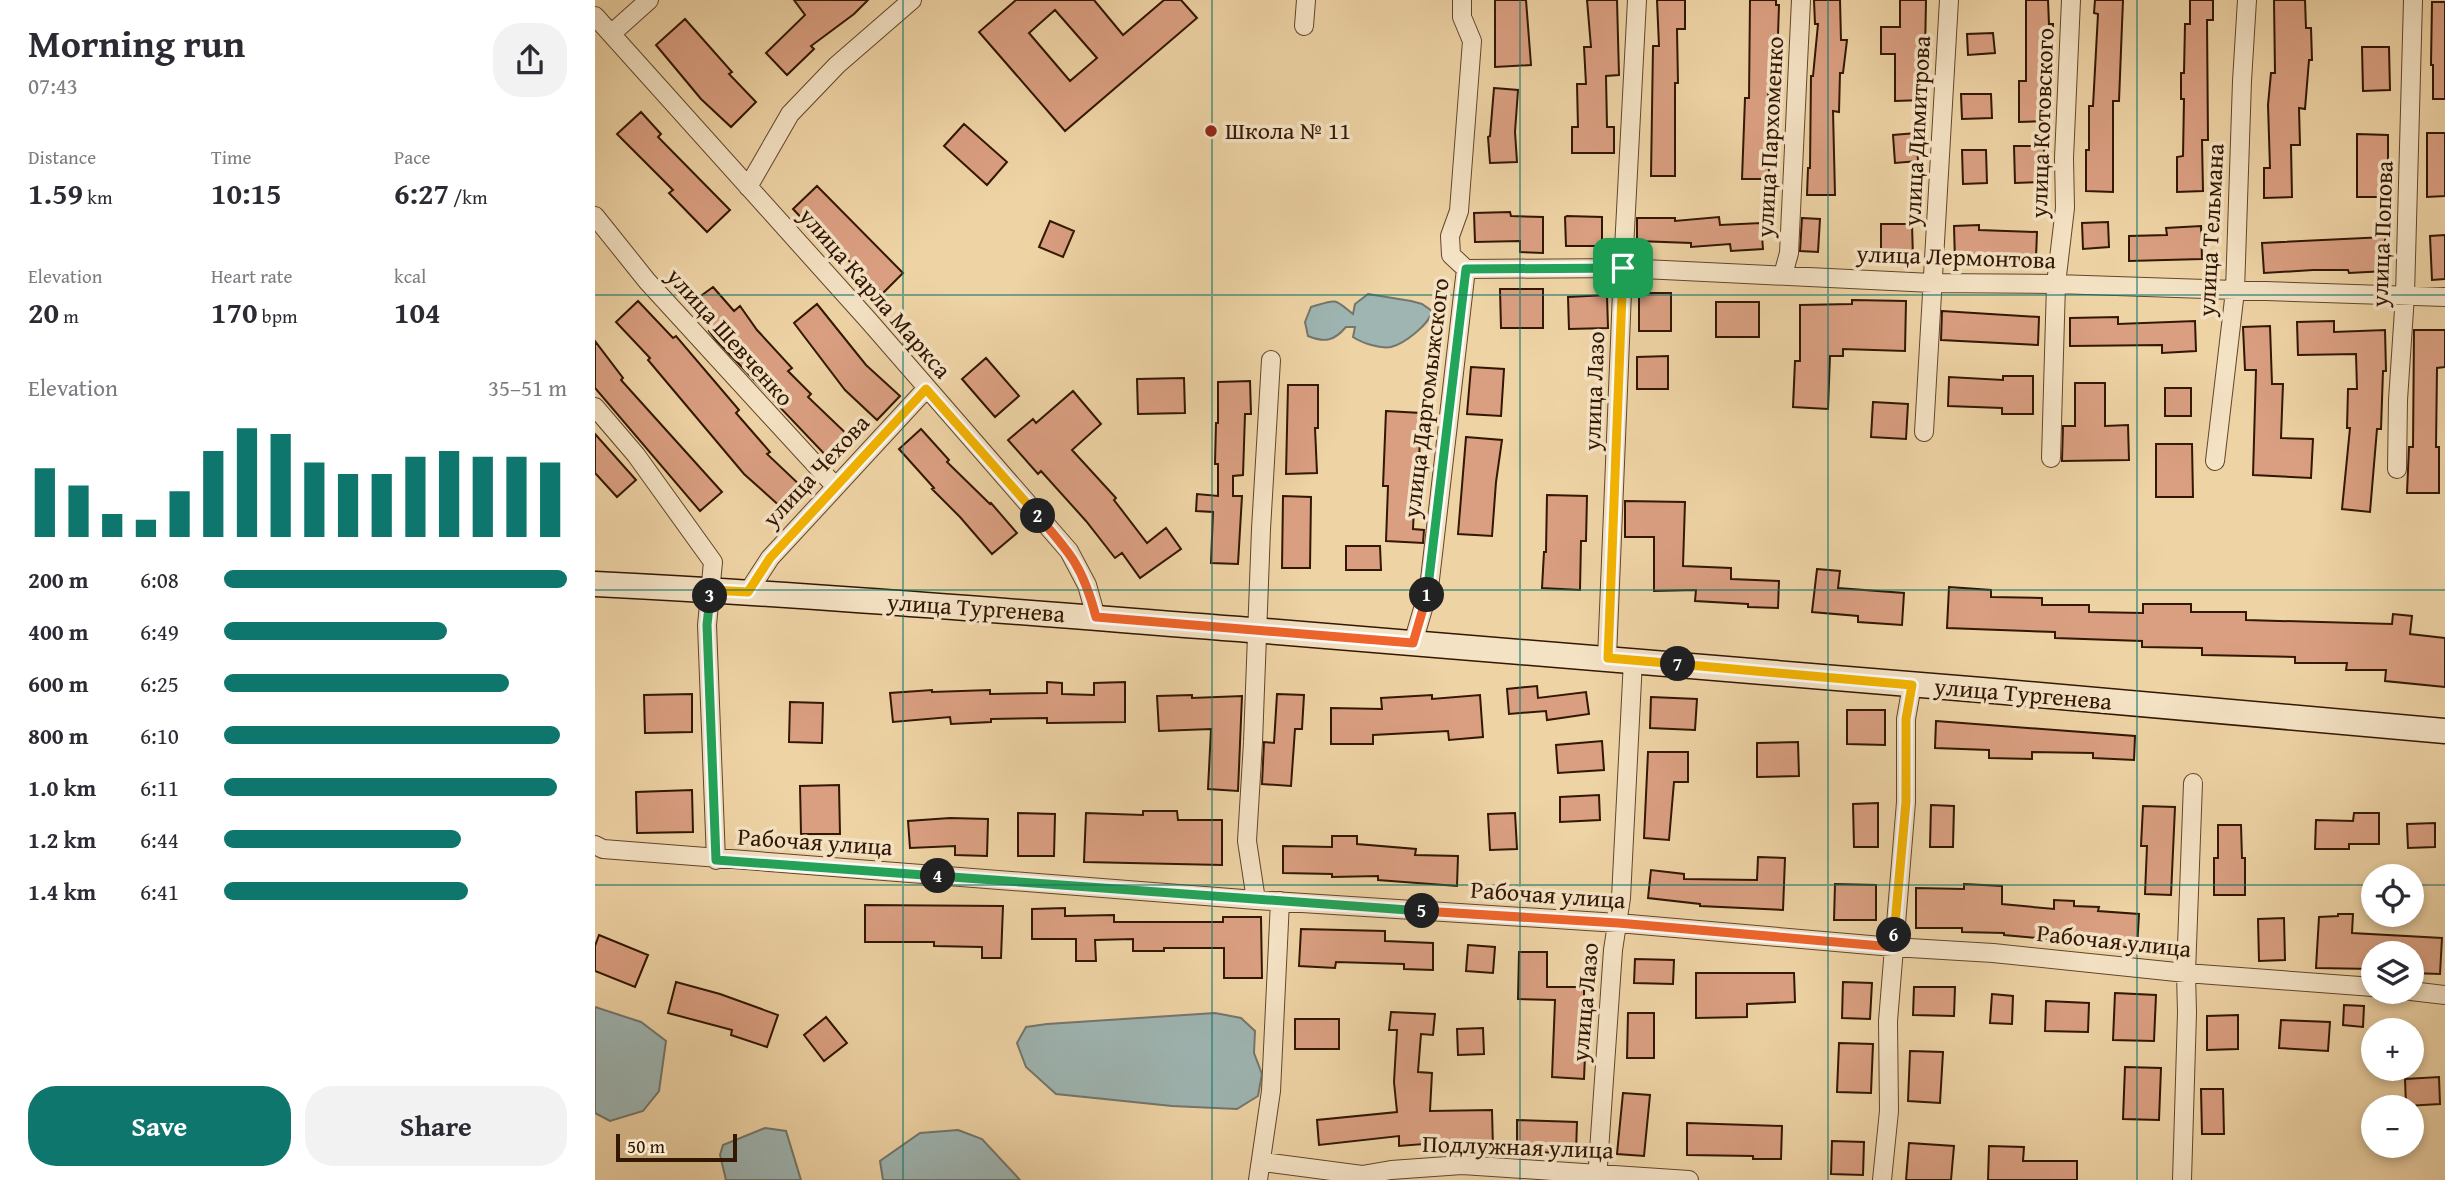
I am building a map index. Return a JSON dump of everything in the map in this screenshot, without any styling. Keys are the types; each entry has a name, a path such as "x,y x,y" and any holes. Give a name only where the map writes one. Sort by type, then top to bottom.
{"street":[{"path":"611,34 649,0"},
{"path":"748,187 790,114 837,65 912,0"},
{"path":"1304,26 1306,0"},
{"name":"улица Даргомыжского","path":"1413,643 1429,588 1466,269 1451,256 1450,236 1459,211 1472,41 1462,17 1462,0"},
{"name":"улица Лазо","path":"1608,658 1623,268 1637,0"},
{"name":"улица Пархоменко","path":"1783,275 1789,253 1801,0"},
{"name":"улица Димитрова","path":"1923,432 1949,0"},
{"name":"улица Котовского","path":"2051,458 2056,284 2065,208 2064,158 2071,0"},
{"name":"улица Тельмана","path":"2215,461 2235,291 2247,0"},
{"name":"улица Попова","path":"2396,469 2405,295 2413,0"},
{"name":"улица Карла Маркса","path":"595,16 869,321 1069,551 1087,585 1096,617"},
{"name":"улица Шевченко","path":"595,216 647,281 835,486"},
{"name":"улица Лермонтова","path":"1466,269 1623,268 1932,283 2056,284 2445,297"},
{"path":"1256,900 1247,841 1271,360"},
{"name":"улица Чехова","path":"748,592 770,558 926,389"},
{"path":"595,407 636,455 713,562 707,625 716,860"},
{"name":"улица Тургенева","path":"595,584 1096,617 2445,730"},
{"name":"улица Лазо","path":"1597,1176 1613,950 1618,923 1633,660"},
{"path":"1882,1180 1889,1111 1888,1021 1906,802 1906,719 1912,685"},
{"path":"2182,1180 2193,783"},
{"name":"Рабочая улица","path":"595,845 603,849 716,860 1256,900 1618,923 2186,973 2361,985"},
{"path":"1258,1180 1271,1091 1280,901"},
{"path":"2424,993 2445,995"},
{"name":"Подлужная улица","path":"1262,1162 1362,1175 1462,1165 1689,1180"}],"water":[{"path":"1368,294 1411,301 1432,311 1427,322 1416,333 1391,347 1377,346 1353,337 1355,327 1346,327 1329,339 1319,340 1308,336 1305,322 1311,307 1335,302 1353,314 1355,304"},
{"path":"595,1007 641,1022 666,1041 659,1091 643,1111 610,1121 595,1113"},
{"path":"1215,1013 1241,1018 1255,1031 1254,1053 1262,1074 1258,1096 1237,1109 1172,1106 1056,1094 1026,1067 1017,1043 1026,1027"},
{"path":"765,1128 786,1131 801,1180 726,1180 720,1155 723,1145"},
{"path":"958,1130 982,1139 1020,1180 883,1180 880,1161 920,1133"}],"building":[{"path":"794,0 868,0 854,14 811,46 814,49 787,75 766,53 805,15"},
{"path":"1016,0 1094,0 1123,35 1164,0 1181,0 1197,18 1065,131 979,32","holes":["1055,10 1097,58 1070,81 1029,33"]},
{"path":"1495,0 1526,0 1531,65 1495,67"},
{"path":"1587,0 1617,0 1619,75 1606,76 1607,127 1614,127 1614,153 1572,153 1572,127 1578,127 1577,84 1586,84 1584,47 1591,47"},
{"path":"1657,0 1685,0 1685,29 1677,29 1675,176 1651,176 1653,46 1659,46"},
{"path":"1750,0 1776,0 1776,5 1779,5 1778,35 1774,35 1773,83 1768,83 1769,179 1742,179 1745,98 1749,98"},
{"path":"1814,0 1840,0 1841,40 1847,40 1843,73 1840,73 1839,112 1833,111 1835,195 1807,195 1811,76 1818,24 1815,24"},
{"path":"1900,0 1926,0 1925,54 1922,54 1923,100 1895,101 1895,54 1881,54 1881,27 1900,27"},
{"path":"2026,0 2048,0 2049,24 2053,24 2052,59 2043,59 2044,121 2019,122 2019,81 2026,81"},
{"path":"2095,0 2123,0 2119,101 2113,101 2113,192 2086,191 2086,150 2089,150 2089,106 2093,106 2098,14 2094,13"},
{"path":"2190,0 2213,0 2213,20 2207,20 2208,140 2202,140 2203,191 2177,192 2177,157 2183,156 2184,99 2181,99 2181,73 2184,73 2185,24 2190,24"},
{"path":"2274,0 2305,0 2306,28 2311,28 2312,60 2309,60 2305,109 2299,108 2300,145 2291,145 2292,197 2264,198 2264,168 2270,168 2268,105 2271,73 2275,73"},
{"path":"2432,2 2445,2 2445,99 2433,99"},
{"path":"685,19 732,72 729,74 756,102 731,127 701,99 656,45"},
{"path":"1993,33 1995,53 1968,55 1967,34"},
{"path":"2362,47 2389,47 2390,90 2363,91"},
{"path":"1494,88 1518,90 1515,132 1517,162 1490,163 1488,137"},
{"path":"1961,94 1991,94 1992,118 1962,119"},
{"path":"641,112 661,134 658,137 730,210 707,232 669,193 673,190 617,134"},
{"path":"964,124 1007,162 987,185 944,146"},
{"path":"1916,133 1918,161 1895,163 1893,135"},
{"path":"2427,133 2445,133 2445,196 2427,197"},
{"path":"2357,134 2388,135 2388,197 2357,197"},
{"path":"2014,146 2044,146 2045,182 2015,183"},
{"path":"1962,150 1986,150 1987,183 1963,184"},
{"path":"817,186 903,273 882,294 830,242 827,245 793,209"},
{"path":"1510,212 1511,216 1543,217 1543,253 1520,252 1520,241 1475,242 1474,213"},
{"path":"1567,216 1602,217 1602,246 1566,246"},
{"path":"1719,217 1720,225 1761,223 1763,249 1731,251 1730,244 1691,247 1691,243 1637,241 1637,218 1675,218 1675,221"},
{"path":"1802,218 1820,219 1818,252 1800,251"},
{"path":"1050,221 1074,231 1063,257 1039,247"},
{"path":"2108,222 2109,247 2083,249 2082,223"},
{"path":"1881,224 1912,224 1913,258 1881,259"},
{"path":"1979,225 1979,230 2037,232 2036,258 1980,257 1980,260 1955,261 1954,226"},
{"path":"2201,226 2202,259 2129,261 2129,236 2167,235 2166,228"},
{"path":"2445,235 2445,279 2432,280 2430,236"},
{"path":"2385,237 2386,271 2349,273 2348,270 2313,270 2264,273 2262,243"},
{"path":"713,287 734,311 740,306 757,330 792,368 788,371 811,394 808,397 854,441 833,463 716,340 709,331 713,328 690,304"},
{"path":"1500,289 1543,289 1543,328 1501,328"},
{"path":"1639,293 1671,293 1671,331 1639,331"},
{"path":"1607,295 1608,328 1569,329 1568,297"},
{"path":"1852,300 1906,301 1905,351 1843,349 1843,356 1830,356 1828,409 1793,407 1795,361 1800,361 1800,305 1852,304"},
{"path":"638,301 673,338 676,336 739,410 736,413 770,452 767,454 803,488 783,509 744,474 648,360 650,358 616,322"},
{"path":"1716,302 1759,302 1759,337 1716,337"},
{"path":"817,304 866,365 900,396 877,420 845,390 794,323"},
{"path":"1942,311 2039,317 2038,345 1941,340"},
{"path":"2118,317 2118,324 2195,321 2196,351 2162,353 2162,345 2070,346 2070,318"},
{"path":"2334,321 2334,332 2385,330 2386,371 2383,371 2381,429 2377,429 2370,512 2342,509 2350,428 2347,428 2348,389 2357,389 2356,354 2298,355 2297,322"},
{"path":"2270,326 2272,384 2283,384 2281,438 2313,439 2311,478 2253,475 2256,370 2245,370 2243,327"},
{"path":"2414,330 2445,330 2445,367 2437,368 2436,447 2439,447 2439,493 2407,493 2409,447 2413,447"},
{"path":"595,341 623,378 621,380 722,492 700,511 595,388"},
{"path":"1668,356 1668,389 1637,389 1637,357"},
{"path":"986,358 1019,396 995,417 962,379"},
{"path":"1471,367 1504,369 1501,416 1467,414"},
{"path":"2003,376 2033,376 2033,414 2002,414 2002,408 1948,406 1949,377 2003,380"},
{"path":"1184,378 1185,413 1138,414 1137,379"},
{"path":"1250,381 1251,414 1245,414 1243,475 1233,476 1233,496 1242,496 1238,564 1211,563 1213,512 1196,511 1197,494 1218,496 1218,464 1215,464 1218,382"},
{"path":"2075,383 2105,383 2105,426 2128,425 2129,460 2062,461 2063,426 2075,426"},
{"path":"1288,385 1318,385 1318,428 1315,428 1317,473 1286,474"},
{"path":"2165,388 2191,388 2191,416 2165,416"},
{"path":"1073,391 1101,424 1072,450 1116,498 1114,500 1147,543 1166,528 1181,549 1140,578 1122,553 1115,558 1041,471 1038,474 1008,440 1033,419 1036,423"},
{"path":"1873,402 1908,404 1906,439 1871,437"},
{"path":"1386,411 1421,413 1413,529 1424,530 1423,543 1386,541 1388,486 1383,486"},
{"path":"921,429 949,460 947,462 991,503 1017,533 992,554 899,449"},
{"path":"595,434 636,480 617,497 595,473"},
{"path":"1466,437 1502,440 1492,536 1458,534"},
{"path":"2156,444 2192,444 2193,497 2156,497"},
{"path":"1547,495 1587,496 1586,541 1581,541 1580,590 1542,588"},
{"path":"1283,496 1311,497 1310,568 1282,568"},
{"path":"1625,501 1685,502 1683,566 1731,568 1731,579 1779,581 1778,608 1695,601 1696,590 1654,591 1654,537 1625,537"},
{"path":"1346,546 1380,546 1381,570 1346,570"},
{"path":"1817,569 1840,571 1838,588 1904,593 1902,625 1858,622 1858,616 1812,612"},
{"path":"1949,587 1991,590 1991,597 2042,598 2042,605 2089,605 2089,612 2143,613 2143,604 2191,604 2191,612 2246,612 2246,620 2392,624 2393,614 2412,616 2410,634 2445,638 2445,687 2385,681 2386,670 2346,670 2347,663 2295,663 2295,657 2202,655 2202,648 2142,647 2142,641 2055,638 2055,632 1947,628"},
{"path":"1047,682 1062,683 1062,694 1094,695 1094,683 1125,682 1125,722 1047,723 1047,718 991,719 991,722 951,724 950,717 893,722 890,693 990,690 990,694 1047,693"},
{"path":"1537,686 1538,698 1586,692 1589,714 1547,720 1546,711 1509,714 1507,689"},
{"path":"692,694 692,732 645,733 644,695"},
{"path":"1277,694 1304,695 1302,729 1295,729 1291,786 1262,784 1264,742 1274,743"},
{"path":"1192,695 1192,698 1242,696 1238,791 1208,789 1211,729 1159,731 1157,696"},
{"path":"1432,695 1432,699 1480,695 1483,737 1449,740 1448,731 1373,735 1373,744 1331,744 1331,708 1382,709 1381,698"},
{"path":"1651,697 1697,699 1695,730 1650,728"},
{"path":"790,702 823,703 822,743 789,742"},
{"path":"1847,710 1885,710 1885,745 1847,744"},
{"path":"1936,721 2135,736 2134,760 2093,758 2093,753 2032,752 2032,759 1989,758 1989,750 1935,748"},
{"path":"1602,741 1604,770 1558,773 1556,745"},
{"path":"1798,742 1799,776 1757,777 1757,743"},
{"path":"1648,752 1688,752 1688,782 1674,782 1669,840 1644,838"},
{"path":"839,785 840,834 801,834 800,786"},
{"path":"692,790 693,832 637,833 636,792"},
{"path":"1599,795 1600,820 1560,822 1560,797"},
{"path":"1878,803 1878,847 1854,847 1853,804"},
{"path":"1931,805 1954,806 1953,847 1930,847"},
{"path":"2143,806 2175,807 2171,895 2145,894 2147,846 2141,846"},
{"path":"1143,811 1177,811 1178,820 1222,820 1222,865 1084,862 1086,813 1143,815"},
{"path":"1018,813 1055,814 1054,856 1018,856"},
{"path":"1515,813 1517,849 1490,850 1488,814"},
{"path":"2354,813 2379,813 2379,844 2349,844 2349,849 2315,849 2316,820 2353,821"},
{"path":"988,819 987,856 955,855 955,846 910,848 908,821"},
{"path":"2435,823 2435,847 2408,848 2407,824"},
{"path":"2218,825 2241,825 2242,858 2245,858 2245,895 2214,895 2214,858 2218,858"},
{"path":"1332,836 1357,836 1357,844 1416,849 1415,855 1458,856 1457,886 1378,880 1378,876 1332,877 1332,874 1283,873 1283,846 1332,847"},
{"path":"1758,857 1785,858 1783,910 1700,906 1648,898 1651,870 1684,874 1684,879 1757,880"},
{"path":"1835,884 1876,885 1876,920 1834,920"},
{"path":"1964,884 2002,886 2002,904 2054,909 2054,900 2074,901 2074,906 2099,907 2098,911 2139,914 2137,948 2103,945 2103,941 1962,932 1962,928 1916,928 1916,888 1964,889"},
{"path":"865,905 1003,906 1001,958 982,958 982,947 934,946 934,942 865,942"},
{"path":"1065,908 1065,916 1114,915 1114,922 1223,922 1223,917 1261,917 1262,978 1224,978 1224,948 1133,951 1133,939 1095,940 1096,961 1076,961 1076,939 1032,939 1032,909"},
{"path":"2353,914 2352,933 2442,938 2440,974 2424,973 2424,941 2361,941 2361,969 2316,968 2319,917"},
{"path":"2284,918 2285,960 2259,961 2258,919"},
{"path":"1301,929 1385,931 1385,941 1433,943 1433,970 1404,969 1404,964 1336,962 1335,968 1299,966"},
{"path":"599,935 648,955 635,987 595,971 595,946"},
{"path":"1468,945 1495,947 1493,973 1466,971"},
{"path":"1519,952 1547,952 1547,987 1584,987 1584,1079 1552,1077 1555,1000 1518,999"},
{"path":"1635,959 1674,960 1673,984 1634,983"},
{"path":"1696,973 1794,973 1795,1002 1747,1004 1747,1017 1696,1018"},
{"path":"676,982 720,994 778,1015 767,1047 731,1035 732,1030 668,1013"},
{"path":"1843,982 1872,983 1870,1019 1842,1018"},
{"path":"1914,987 1955,987 1954,1016 1913,1015"},
{"path":"2115,993 2156,995 2154,1041 2113,1040"},
{"path":"1992,994 2013,996 2012,1024 1990,1023"},
{"path":"2046,1001 2089,1003 2088,1032 2045,1031"},
{"path":"2344,1005 2364,1006 2361,1027 2343,1025"},
{"path":"1391,1012 1435,1014 1433,1035 1421,1034 1418,1072 1432,1073 1430,1111 1492,1110 1493,1149 1449,1150 1449,1142 1399,1146 1399,1136 1319,1145 1317,1120 1397,1112 1394,1082 1397,1030 1389,1030"},
{"path":"1628,1013 1654,1013 1654,1058 1627,1058"},
{"path":"2238,1015 2238,1049 2207,1050 2207,1016"},
{"path":"826,1017 847,1043 824,1061 804,1035"},
{"path":"1295,1019 1339,1019 1339,1049 1295,1049"},
{"path":"2281,1020 2330,1022 2328,1051 2279,1048"},
{"path":"1483,1028 1484,1054 1458,1055 1457,1029"},
{"path":"1839,1043 1873,1044 1871,1093 1837,1092"},
{"path":"1910,1051 1943,1052 1940,1103 1908,1101"},
{"path":"2125,1067 2161,1068 2159,1120 2123,1119"},
{"path":"2439,1077 2440,1104 2424,1105 2424,1095 2406,1095 2405,1081 2424,1081 2424,1078"},
{"path":"2201,1089 2223,1089 2224,1134 2202,1134"},
{"path":"1623,1093 1650,1095 1644,1156 1617,1154"},
{"path":"1517,1120 1577,1122 1576,1153 1517,1152"},
{"path":"1687,1123 1782,1126 1781,1159 1687,1155"},
{"path":"1832,1141 1864,1142 1863,1175 1831,1174"},
{"path":"1909,1143 1954,1146 1951,1180 1906,1180"},
{"path":"1989,1146 2024,1147 2023,1161 2077,1161 2077,1180 1988,1180"}],"place":[{"name":"Школа № 11","path":"1211,131"}],"route":[{"path":"1623,268 1608,658 1912,685 1906,719 1906,802 1893,947 1618,923 716,860 707,625 711,590 748,592 770,558 926,389 1069,551 1087,585 1096,617 1413,643 1429,588 1466,269 1623,268"}]}
